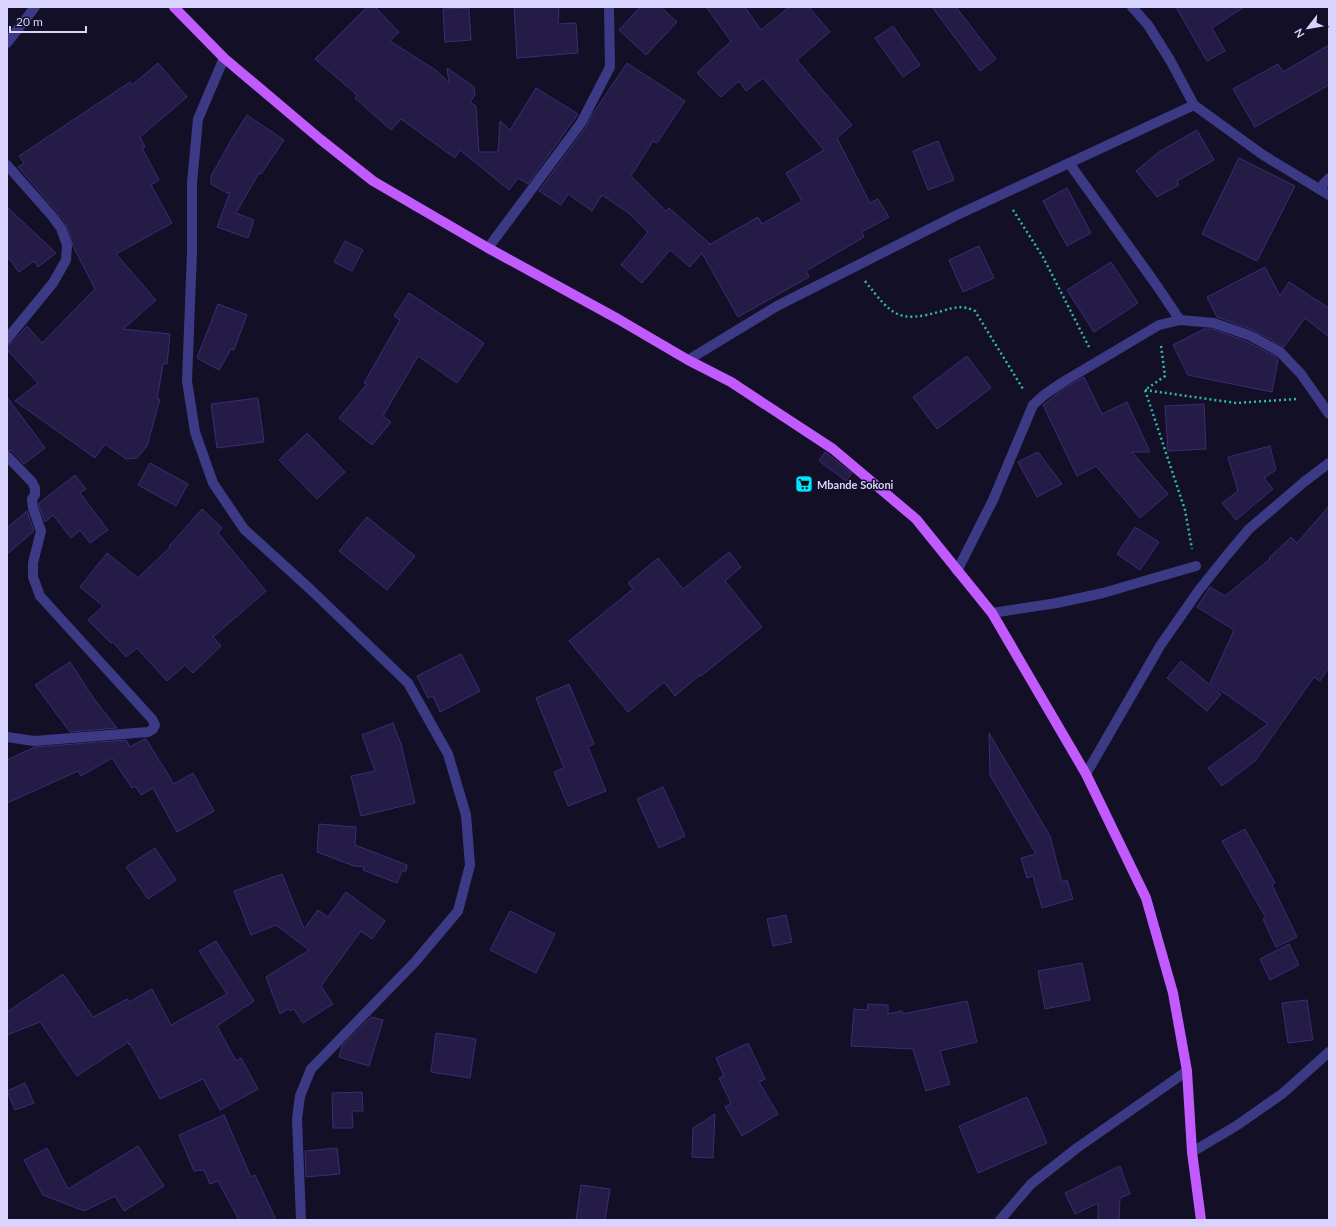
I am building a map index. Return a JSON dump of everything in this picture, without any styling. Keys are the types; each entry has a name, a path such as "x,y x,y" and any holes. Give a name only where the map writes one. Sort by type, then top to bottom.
{"main road":[{"path":"174,7 224,58 320,139 373,180 488,248 618,319 688,360 731,382 833,449 916,519 992,613 1086,774 1146,898 1173,993 1187,1071 1192,1152 1201,1220"}],"street":[{"path":"7,43 35,7"},
{"path":"488,248 581,124 610,67 609,7"},
{"path":"1132,7 1148,25 1170,60 1194,104 1263,155 1329,195"},
{"path":"224,58 198,119 192,183 192,252 187,381 195,432 213,484 244,529 310,589 408,683 448,754 466,815 470,865 458,911 415,962 311,1069 300,1096 298,1119 301,1220"},
{"path":"688,360 777,306 854,267 955,216 1194,104"},
{"path":"1070,163 1180,320"},
{"path":"7,165 52,216 61,228 67,245 66,260 53,283 7,340"},
{"path":"1319,189 1329,178"},
{"path":"958,571 993,500 1033,405 1057,386 1159,325 1180,320 1214,323 1251,336 1280,352 1301,374 1329,414"},
{"path":"7,456 32,482 35,488 35,495 32,499 33,508 41,531 33,563 33,577 40,596 152,719 155,725 153,729 148,732 34,740 7,737"},
{"path":"1086,774 1160,646 1199,590 1249,529 1304,482 1329,463"},
{"path":"992,613 1057,603 1103,593 1196,566"},
{"path":"1192,1152 1236,1126 1282,1094 1329,1052"},
{"path":"1000,1220 1031,1184 1077,1148 1187,1071"}],"path":[{"path":"1003,194 1043,257 1096,362"},
{"path":"854,267 884,305 896,314 911,318 965,306 975,311 1033,405"},
{"path":"1145,390 1165,376 1159,325"},
{"path":"1145,390 1236,403 1318,398"},
{"path":"1145,390 1185,510 1196,566"}],"building":[{"path":"367,7 375,7 399,32 390,41 437,71 449,83 447,68 474,87 475,95 470,102 476,106 479,152 498,152 500,121 510,130 536,88 578,114 528,184 518,178 509,190 460,150 455,158 401,119 391,130 355,98 357,95 315,59"},
{"path":"514,7 559,7 558,24 576,23 578,53 517,58"},
{"path":"640,7 661,7 677,22 646,55 619,30"},
{"path":"706,7 745,7 761,30 789,7 809,7 830,32 797,60 852,125 837,138 870,203 878,199 889,217 862,232 864,237 806,271 809,277 738,317 702,253 690,267 670,250 642,283 621,265 648,232 630,214 602,195 592,211 568,194 561,205 539,191 586,127 592,115 627,63 685,101 657,143 653,141 631,176 666,211 669,208 710,244 709,245 758,217 762,224 802,201 786,173 824,150 763,78 746,91 739,81 721,97 697,73 731,41"},
{"path":"932,7 956,7 996,59 980,71"},
{"path":"1176,7 1244,7 1212,28 1225,51 1207,61"},
{"path":"469,8 471,40 445,42 443,9"},
{"path":"893,26 920,65 903,77 875,38"},
{"path":"1329,45 1329,85 1255,127 1233,89 1278,64 1283,72"},
{"path":"158,63 187,97 140,137 145,147 142,148 159,180 151,185 172,223 116,254 156,300 123,329 170,334 167,364 163,364 157,399 160,399 147,446 137,458 126,459 105,444 95,458 15,401 38,383 7,350 7,345 12,343 27,326 42,343 95,289 73,246 66,224 18,167 24,163 19,156 130,82 132,85"},
{"path":"247,115 284,140 261,174 259,173 236,213 254,220 248,238 217,227 230,192 227,193 211,184 211,176"},
{"path":"1197,130 1214,160 1177,181 1179,185 1157,197 1136,171 1159,152"},
{"path":"938,141 954,180 928,190 913,151"},
{"path":"1239,158 1295,186 1257,261 1202,234"},
{"path":"1067,188 1091,233 1067,246 1043,201"},
{"path":"7,207 56,253 38,267 34,261 19,272 7,256"},
{"path":"345,241 363,250 352,271 334,262"},
{"path":"979,246 994,278 963,292 949,260"},
{"path":"1111,262 1138,303 1094,332 1067,290"},
{"path":"1265,267 1280,296 1289,282 1329,308 1329,337 1305,318 1284,347 1253,330 1217,317 1207,297"},
{"path":"409,293 484,343 457,383 418,356 383,416 391,422 372,445 339,418 367,384 364,383 400,320 394,316"},
{"path":"218,304 247,315 234,350 231,349 219,370 197,358"},
{"path":"1204,329 1213,329 1248,342 1276,357 1278,360 1272,392 1188,375 1173,345"},
{"path":"967,356 991,388 937,429 913,397"},
{"path":"1084,377 1102,414 1127,402 1150,452 1132,452 1168,494 1140,518 1096,466 1077,476 1043,405 1066,387"},
{"path":"7,397 45,448 24,464 12,451 7,450"},
{"path":"258,398 264,442 217,448 211,404"},
{"path":"1204,404 1206,449 1168,451 1165,406"},
{"path":"307,433 345,472 317,499 279,460"},
{"path":"1270,446 1276,470 1264,478 1273,489 1236,520 1222,503 1238,491 1228,457"},
{"path":"825,452 852,473 846,481 819,461"},
{"path":"1038,452 1062,484 1037,497 1018,462"},
{"path":"150,463 188,484 176,506 138,485"},
{"path":"75,475 86,489 80,493 108,530 90,543 80,530 71,538 53,515 45,522 39,507 39,503"},
{"path":"1329,506 1329,667 1320,681 1314,677 1255,761 1222,786 1208,768 1268,724 1210,683 1234,630 1197,607 1210,587 1225,596 1270,559 1269,558 1291,537 1297,543"},
{"path":"202,509 222,528 218,533 266,591 213,637 221,646 193,673 185,665 167,681 137,648 126,657 113,642 111,643 88,620 103,606 80,587 107,553 138,578 170,547 169,546"},
{"path":"27,511 34,531 7,554 7,528"},
{"path":"367,517 415,556 387,590 339,551"},
{"path":"1135,527 1159,542 1140,570 1117,554"},
{"path":"729,552 741,567 725,581 762,627 675,696 664,682 628,712 569,641 633,589 628,583 658,558 683,589"},
{"path":"461,654 480,691 440,712 433,696 428,698 417,676"},
{"path":"1181,661 1221,694 1207,711 1167,678"},
{"path":"70,662 94,699 117,728 70,732 35,685"},
{"path":"569,684 594,744 588,747 606,791 568,806 554,772 564,768 536,698"},
{"path":"393,723 401,744 415,803 361,816 351,776 375,771 362,735"},
{"path":"989,733 1050,836 1062,882 1067,880 1073,899 1042,908 1033,876 1027,878 1021,858 1036,854 990,775"},
{"path":"146,739 174,784 193,773 214,811 177,832 153,788 141,795 135,786 132,788 112,758 81,776 78,771 7,803 7,760 35,747 126,740 130,747"},
{"path":"663,787 685,836 659,848 637,799"},
{"path":"319,824 356,827 355,845 407,865 406,871 402,871 397,883 363,870 364,867 354,866 317,852"},
{"path":"1245,829 1275,883 1272,885 1297,937 1276,947 1263,919 1266,918 1222,841"},
{"path":"155,848 176,880 148,899 126,867"},
{"path":"282,874 304,929 318,910 328,917 346,892 385,921 372,939 361,931 321,986 333,1004 303,1023 294,1009 290,1011 288,1009 280,1014 266,977 309,950 276,925 251,935 234,891"},
{"path":"510,911 555,934 536,973 490,950"},
{"path":"786,915 792,942 773,946 767,919"},
{"path":"216,941 254,1001 217,1026 236,1061 241,1058 258,1089 220,1110 203,1079 160,1099 128,1042 77,1076 40,1022 7,1035 7,1012 63,974 93,1017 127,999 129,1002 152,989 171,1025 227,994 199,951"},
{"path":"1289,944 1299,965 1270,980 1260,959"},
{"path":"1082,963 1090,1000 1045,1009 1038,971"},
{"path":"1307,1000 1313,1040 1288,1043 1282,1003"},
{"path":"967,1001 977,1042 940,1051 950,1084 926,1091 913,1049 851,1046 854,1009 867,1010 868,1004 888,1005 888,1014 902,1011 903,1014"},
{"path":"371,1017 383,1020 369,1066 339,1057 342,1046"},
{"path":"436,1033 476,1039 470,1078 431,1072"},
{"path":"748,1043 765,1079 759,1082 778,1114 742,1136 725,1107 731,1103 719,1078 724,1076 716,1058"},
{"path":"25,1083 34,1103 15,1110 7,1091"},
{"path":"362,1092 363,1111 352,1111 353,1128 333,1128 332,1093"},
{"path":"1027,1097 1047,1143 978,1173 959,1126"},
{"path":"715,1114 713,1158 692,1157 693,1128"},
{"path":"224,1115 251,1177 255,1175 276,1220 239,1220 218,1181 210,1184 204,1170 194,1171 179,1135"},
{"path":"138,1146 164,1186 124,1211 115,1196 84,1211 43,1195 24,1160 47,1148 68,1189"},
{"path":"337,1148 340,1174 306,1177 305,1151"},
{"path":"1120,1166 1130,1194 1120,1198 1119,1220 1098,1220 1098,1203 1075,1214 1065,1193"},
{"path":"581,1185 610,1189 605,1220 576,1220"}],"place":[{"name":"Mbande Sokoni","path":"804,484"}]}
